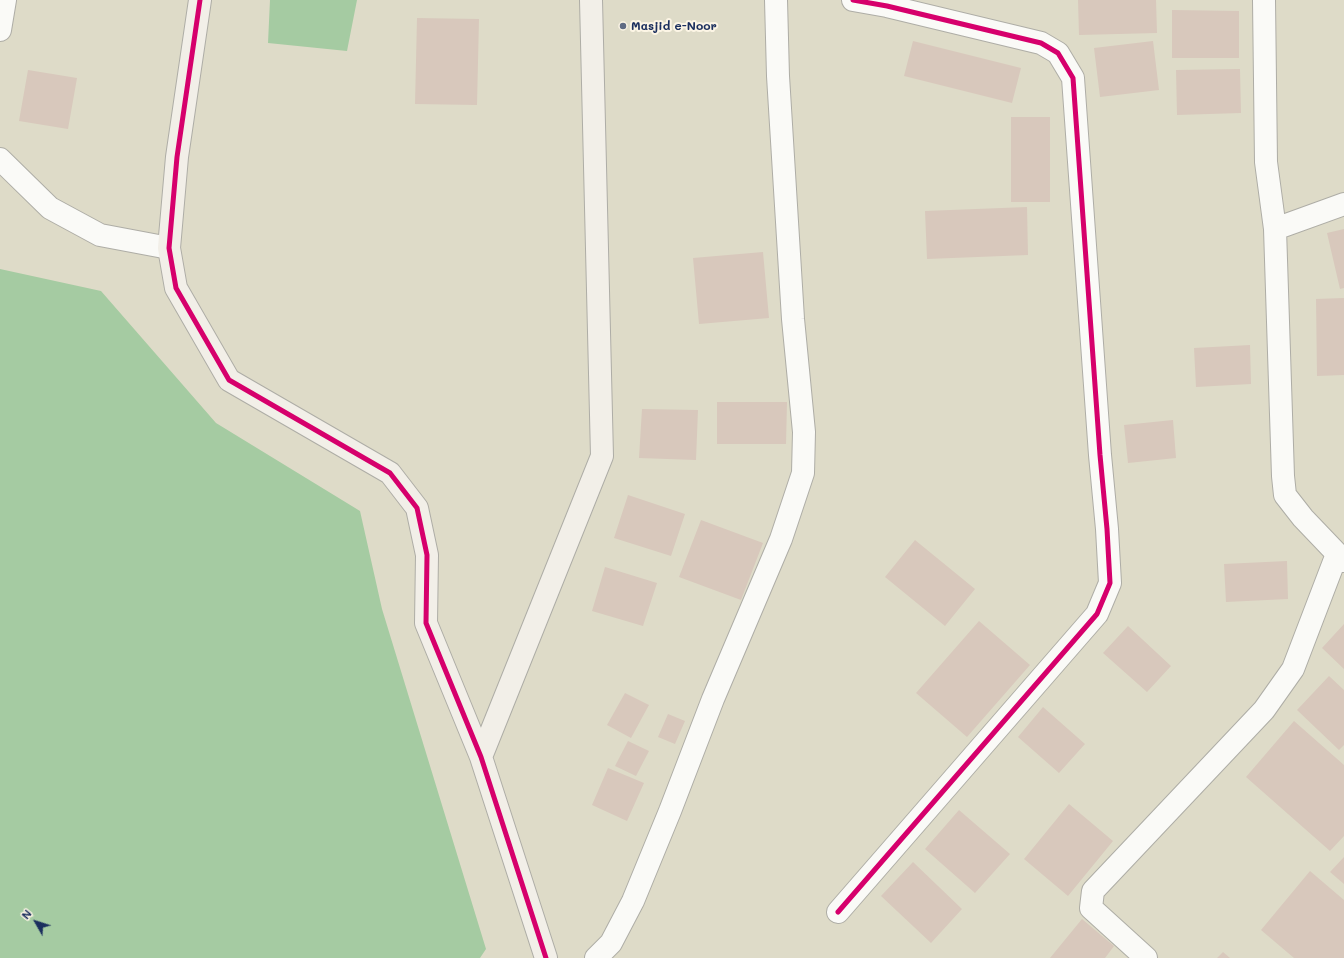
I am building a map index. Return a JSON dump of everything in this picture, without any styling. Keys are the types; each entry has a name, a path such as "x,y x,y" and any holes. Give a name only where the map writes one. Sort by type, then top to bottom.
{"street":[{"path":"0,30 5,0"},
{"path":"200,0 177,157 168,248 176,288 229,380 390,473 417,508 427,555 426,622 481,757 546,958"},
{"path":"481,757 602,456 591,0"},
{"path":"596,958 611,943 633,902 713,699 781,539 803,473 804,432 793,319 778,76 776,0"},
{"path":"838,912 1097,614 1110,583 1073,78 1058,52 1041,43 887,6 853,0"},
{"path":"1146,958 1091,908 1093,891 1264,710 1293,669 1341,558 1303,518 1285,495 1283,476 1275,229 1266,162 1264,0"},
{"path":"0,159 50,208 100,235 168,248"},
{"path":"1275,229 1344,204"}],"green space":[{"path":"270,0 357,0 347,51 268,43"},
{"path":"0,269 101,291 216,423 360,511 382,609 486,949 480,958 0,958"}],"building":[{"path":"1078,0 1156,0 1157,33 1079,35"},
{"path":"1172,10 1239,11 1239,58 1172,58"},
{"path":"417,18 479,19 477,105 415,104"},
{"path":"913,41 1021,68 1012,103 904,76"},
{"path":"1153,41 1159,90 1100,97 1094,48"},
{"path":"1240,69 1241,113 1177,115 1176,70"},
{"path":"28,70 77,78 68,129 19,121"},
{"path":"1011,117 1050,117 1050,202 1011,202"},
{"path":"1027,207 1028,255 927,259 925,211"},
{"path":"1344,229 1344,288 1340,289 1327,233"},
{"path":"763,252 769,318 699,324 693,258"},
{"path":"1344,298 1344,375 1317,376 1316,299"},
{"path":"1250,345 1251,384 1196,387 1194,348"},
{"path":"717,402 787,402 786,444 717,444"},
{"path":"642,409 698,410 696,460 639,458"},
{"path":"1173,420 1176,458 1128,463 1124,425"},
{"path":"628,495 685,514 671,556 614,538"},
{"path":"701,520 763,543 741,600 679,577"},
{"path":"915,540 975,589 945,626 885,577"},
{"path":"1287,561 1288,599 1226,602 1224,564"},
{"path":"605,567 657,583 643,626 592,611"},
{"path":"979,621 1030,665 967,737 916,693"},
{"path":"1344,624 1344,669 1322,648"},
{"path":"1128,626 1171,666 1147,692 1103,653"},
{"path":"1329,676 1344,690 1344,745 1339,750 1297,710"},
{"path":"625,693 649,705 631,738 607,725"},
{"path":"1043,707 1085,744 1059,773 1018,737"},
{"path":"668,714 685,721 675,744 658,737"},
{"path":"1294,721 1344,765 1344,836 1330,851 1246,777"},
{"path":"628,741 649,751 636,776 615,766"},
{"path":"608,768 644,783 627,821 592,805"},
{"path":"1069,804 1113,841 1068,896 1024,859"},
{"path":"959,810 1010,854 975,893 925,849"},
{"path":"1344,857 1344,884 1330,872"},
{"path":"913,862 962,909 931,943 881,896"},
{"path":"1310,871 1344,900 1344,958 1294,958 1261,930"},
{"path":"1082,919 1114,946 1105,958 1050,958"},
{"path":"1223,952 1230,958 1217,958"}],"cycle path":[{"path":"200,0 177,157 169,248 176,288 229,380 390,473 417,508 427,555 426,623 481,757 546,958"},
{"path":"838,912 1097,614 1110,583 1073,78 1058,53 1041,43 887,6 853,0"}],"place":[{"name":"Masjid e-Noor","path":"623,26"}]}
